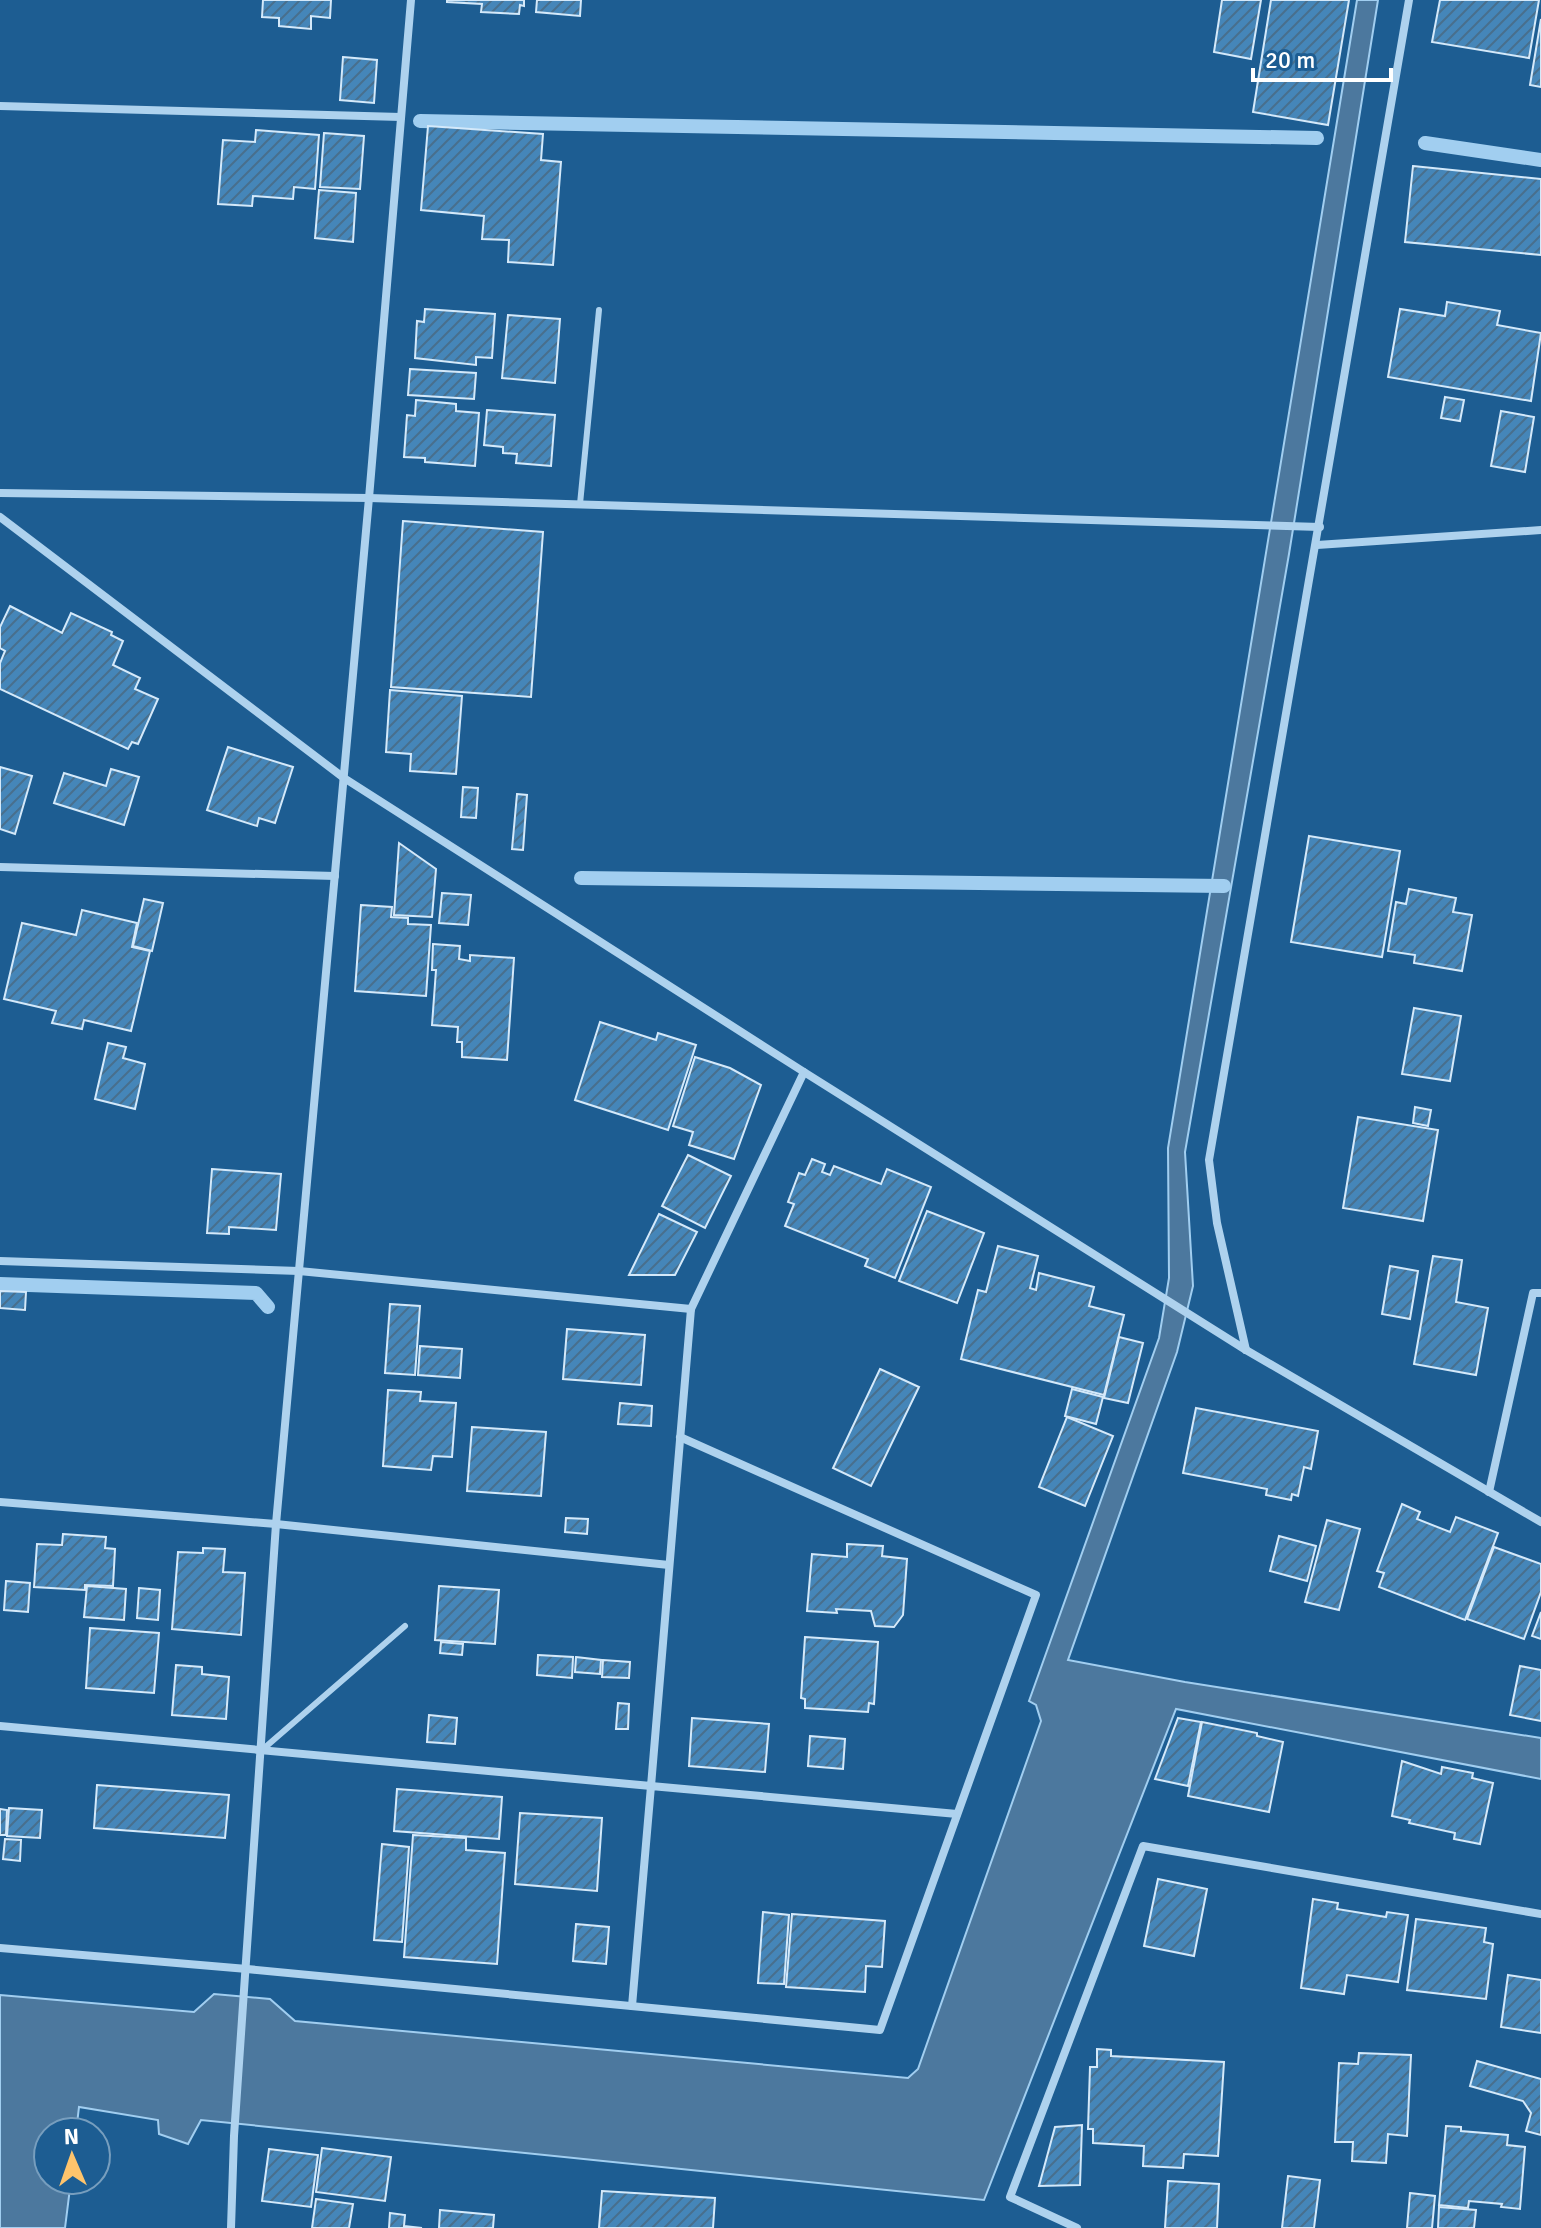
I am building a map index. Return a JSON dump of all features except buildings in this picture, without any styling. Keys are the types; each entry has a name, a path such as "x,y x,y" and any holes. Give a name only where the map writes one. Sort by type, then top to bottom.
{"street":[{"path":"231,2228 234,2136 276,1524 411,0"},
{"path":"1246,1350 1217,1223 1209,1160 1409,0"},
{"path":"0,106 401,117"},
{"path":"0,493 369,498 1320,527"},
{"path":"0,517 344,778 1204,1324 1541,1522"},
{"path":"1317,545 1541,530"},
{"path":"0,867 335,876"},
{"path":"632,2006 691,1309 804,1072"},
{"path":"0,1261 299,1271 691,1309"},
{"path":"1489,1492 1533,1293 1541,1293"},
{"path":"0,1948 880,2030 1036,1595 680,1437"},
{"path":"0,1502 276,1524 669,1565"},
{"path":"0,1726 957,1814"},
{"path":"1077,2228 1010,2197 1143,1846 1541,1914"}],"lane":[{"path":"580,504 599,310"},
{"path":"262,1750 405,1626"}],"water":[{"path":"1357,0 1378,0 1289,554 1185,1152 1193,1286 1177,1352 1068,1660 1185,1682 1541,1738 1541,1779 1176,1709 984,2200 201,2120 188,2144 159,2134 158,2120 79,2107 78,2116 32,2116 32,2196 69,2196 65,2228 0,2228 0,1995 194,2012 214,1994 270,1999 295,2021 908,2078 918,2069 1041,1721 1036,1705 1029,1701 1159,1338 1169,1278 1168,1148"}],"waterway":[{"path":"420,121 1317,138"},
{"path":"1425,143 1541,160"},
{"path":"581,878 1224,886"},
{"path":"0,1284 256,1293 268,1307"}]}
